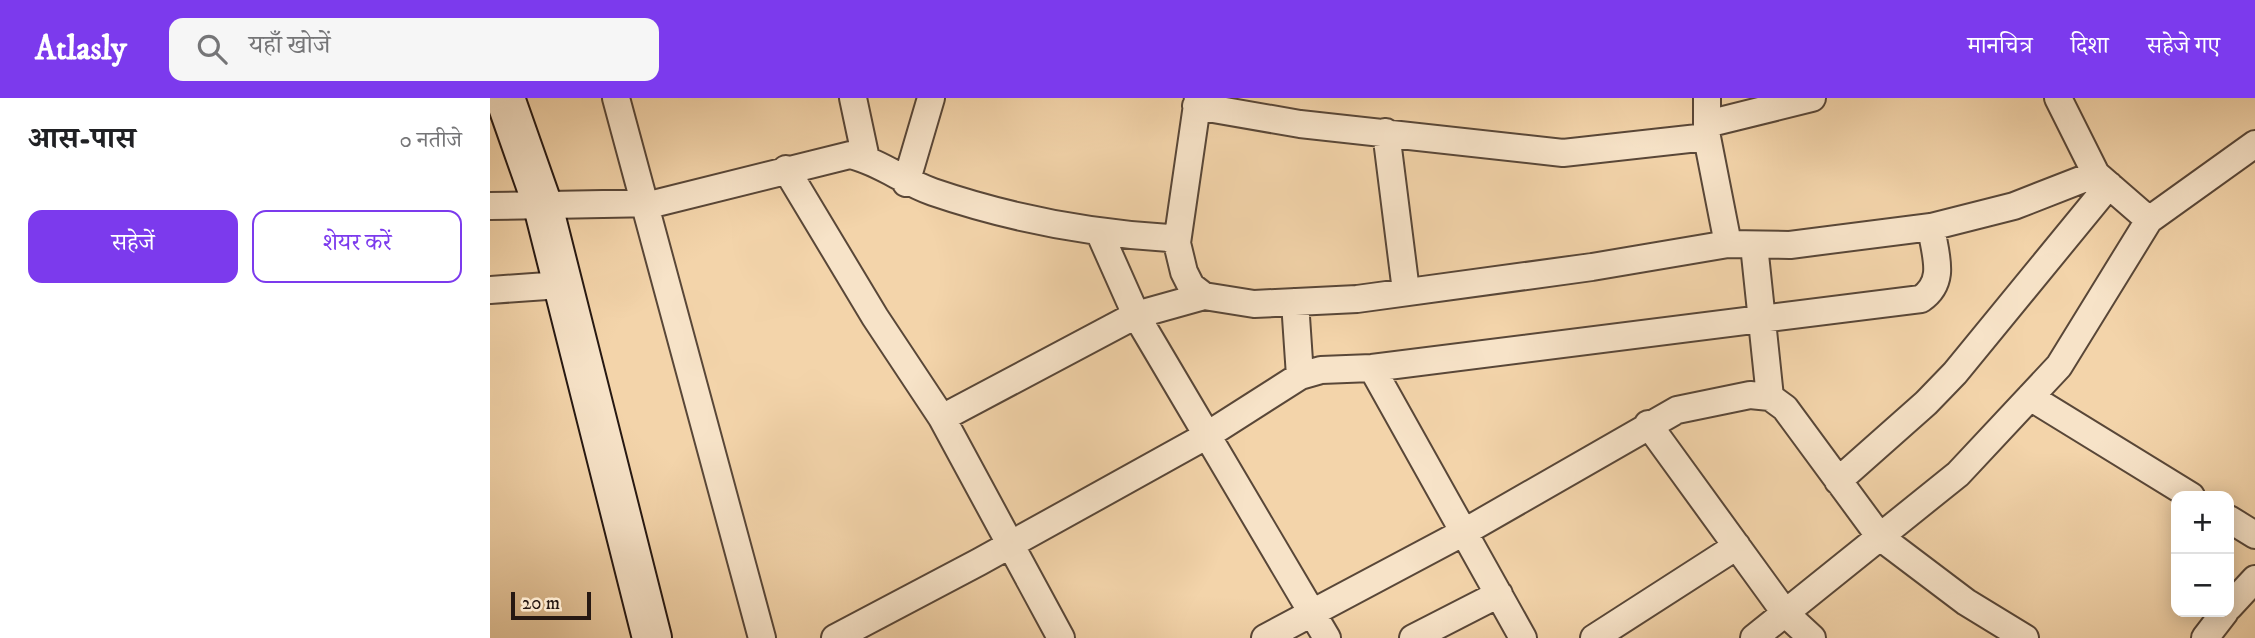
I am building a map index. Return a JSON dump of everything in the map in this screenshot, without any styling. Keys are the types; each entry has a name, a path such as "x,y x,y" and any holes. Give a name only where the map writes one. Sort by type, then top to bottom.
{"street":[{"path":"505,98 543,206 652,638"},
{"path":"615,98 762,638"},
{"path":"853,98 866,159"},
{"path":"906,183 931,98"},
{"path":"1204,296 1191,286 1184,272 1177,243 1197,102 1300,124 1563,153 1812,98"},
{"path":"2058,98 2103,180 2149,220"},
{"path":"1707,120 1763,318 1770,397"},
{"path":"1386,132 1406,291"},
{"path":"1754,638 1958,474 2059,366 2149,220 2255,144"},
{"path":"490,206 643,204 850,155 866,159 906,183 966,203 1100,234 1169,238 1177,243"},
{"path":"786,169 875,317 942,418 1061,638"},
{"path":"942,418 1136,315 1204,296 1254,304 1357,299 1741,244 1790,244 1931,228 2103,180"},
{"path":"1839,481 1926,403 1955,373 2103,180"},
{"path":"835,638 979,562 1206,436 1300,376 1321,370 1372,368 1921,299 1933,291 1938,281 1931,228"},
{"path":"1100,234 1136,315 1327,638"},
{"path":"490,290 561,285"},
{"path":"1295,302 1300,376"},
{"path":"1372,368 1466,531 1523,638"},
{"path":"1265,638 1466,531 1677,410 1750,395 1770,397 1785,408 1880,537 1966,602 2025,638"},
{"path":"2030,397 2183,491"},
{"path":"1648,425 1786,614 1812,638"},
{"path":"2234,522 2255,536"},
{"path":"1594,638 1737,546"},
{"path":"2234,602 2255,579"},
{"path":"1413,638 1499,594"},
{"path":"2205,638 2221,617"}]}
